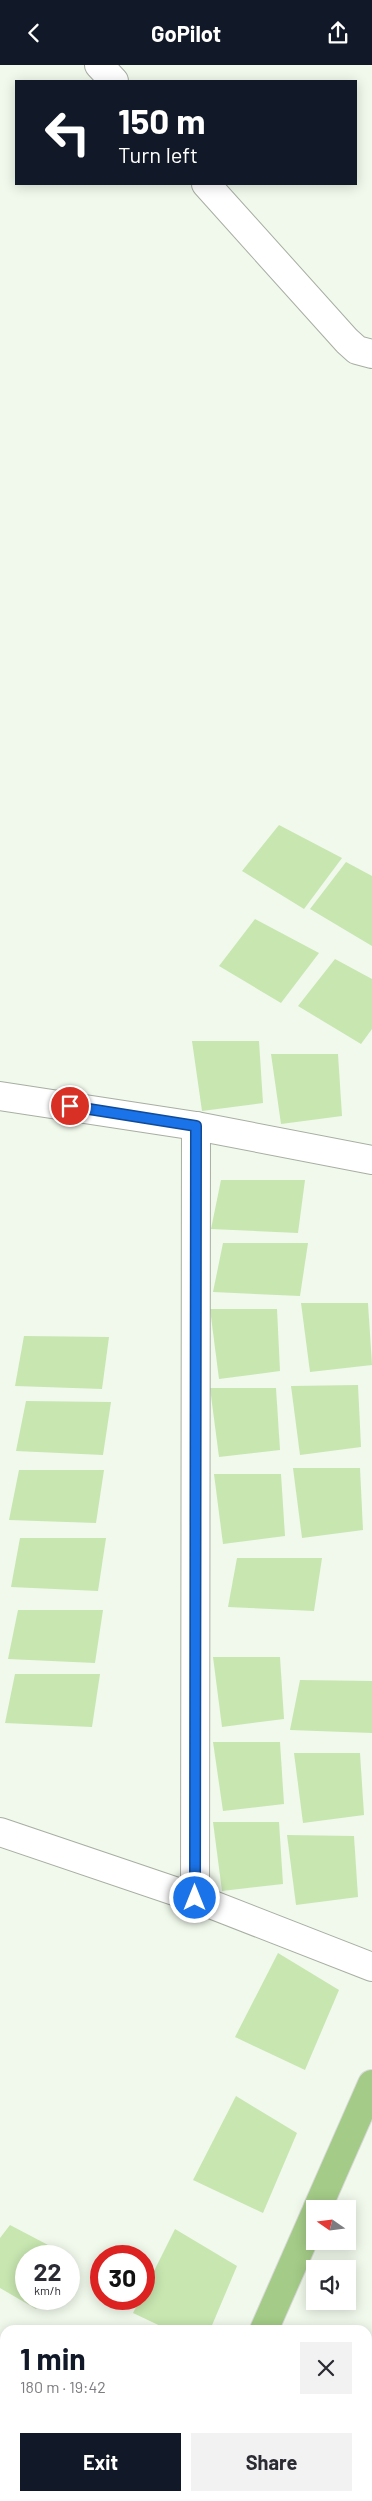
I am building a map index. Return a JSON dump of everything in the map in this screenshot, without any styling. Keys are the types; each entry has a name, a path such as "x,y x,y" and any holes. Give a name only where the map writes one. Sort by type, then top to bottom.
{"highway":[{"path":"321,2200 372,2084"},
{"path":"266,2325 306,2234"}],"street":[{"path":"99,65 113,80"},
{"path":"207,185 347,341 357,350 372,354"},
{"path":"0,1096 196,1126 372,1160"},
{"path":"195,1898 196,1126"},
{"path":"0,1832 195,1898 372,1967"}],"building":[{"path":"279,825 342,858 304,909 242,871"},
{"path":"346,862 372,876 372,946 310,909"},
{"path":"255,919 319,953 281,1003 219,966"},
{"path":"335,959 372,979 372,1029 361,1044 298,1006"},
{"path":"192,1041 259,1041 263,1103 202,1111"},
{"path":"271,1054 338,1054 342,1116 281,1124"},
{"path":"221,1180 305,1180 298,1233 211,1229"},
{"path":"223,1243 308,1243 300,1296 213,1292"},
{"path":"301,1303 368,1303 372,1365 310,1372"},
{"path":"210,1309 277,1309 280,1371 219,1379"},
{"path":"24,1336 109,1337 102,1389 15,1386"},
{"path":"358,1385 361,1447 300,1455 291,1386"},
{"path":"210,1388 276,1388 280,1450 219,1457"},
{"path":"26,1401 111,1402 103,1455 16,1451"},
{"path":"293,1468 360,1468 363,1530 302,1538"},
{"path":"19,1470 104,1470 96,1523 9,1520"},
{"path":"214,1474 281,1474 285,1536 223,1544"},
{"path":"20,1538 106,1538 98,1591 11,1587"},
{"path":"237,1558 322,1558 314,1611 228,1607"},
{"path":"18,1610 103,1610 95,1663 8,1659"},
{"path":"213,1657 280,1657 284,1719 222,1727"},
{"path":"15,1674 100,1674 92,1727 5,1723"},
{"path":"300,1680 372,1681 372,1733 290,1730"},
{"path":"213,1742 280,1742 284,1804 223,1811"},
{"path":"294,1753 360,1753 364,1815 303,1823"},
{"path":"213,1822 279,1822 283,1884 222,1891"},
{"path":"287,1835 354,1836 358,1897 296,1905"},
{"path":"278,1953 339,1990 305,2070 235,2037"},
{"path":"236,2096 297,2133 263,2213 193,2180"},
{"path":"10,2225 48,2245 15,2245 15,2297 0,2288 0,2238"},
{"path":"175,2229 237,2266 212,2325 158,2325 133,2313 134,2310 155,2310 155,2269"}],"route":[{"path":"70,1106 196,1126 195,1898"}]}
